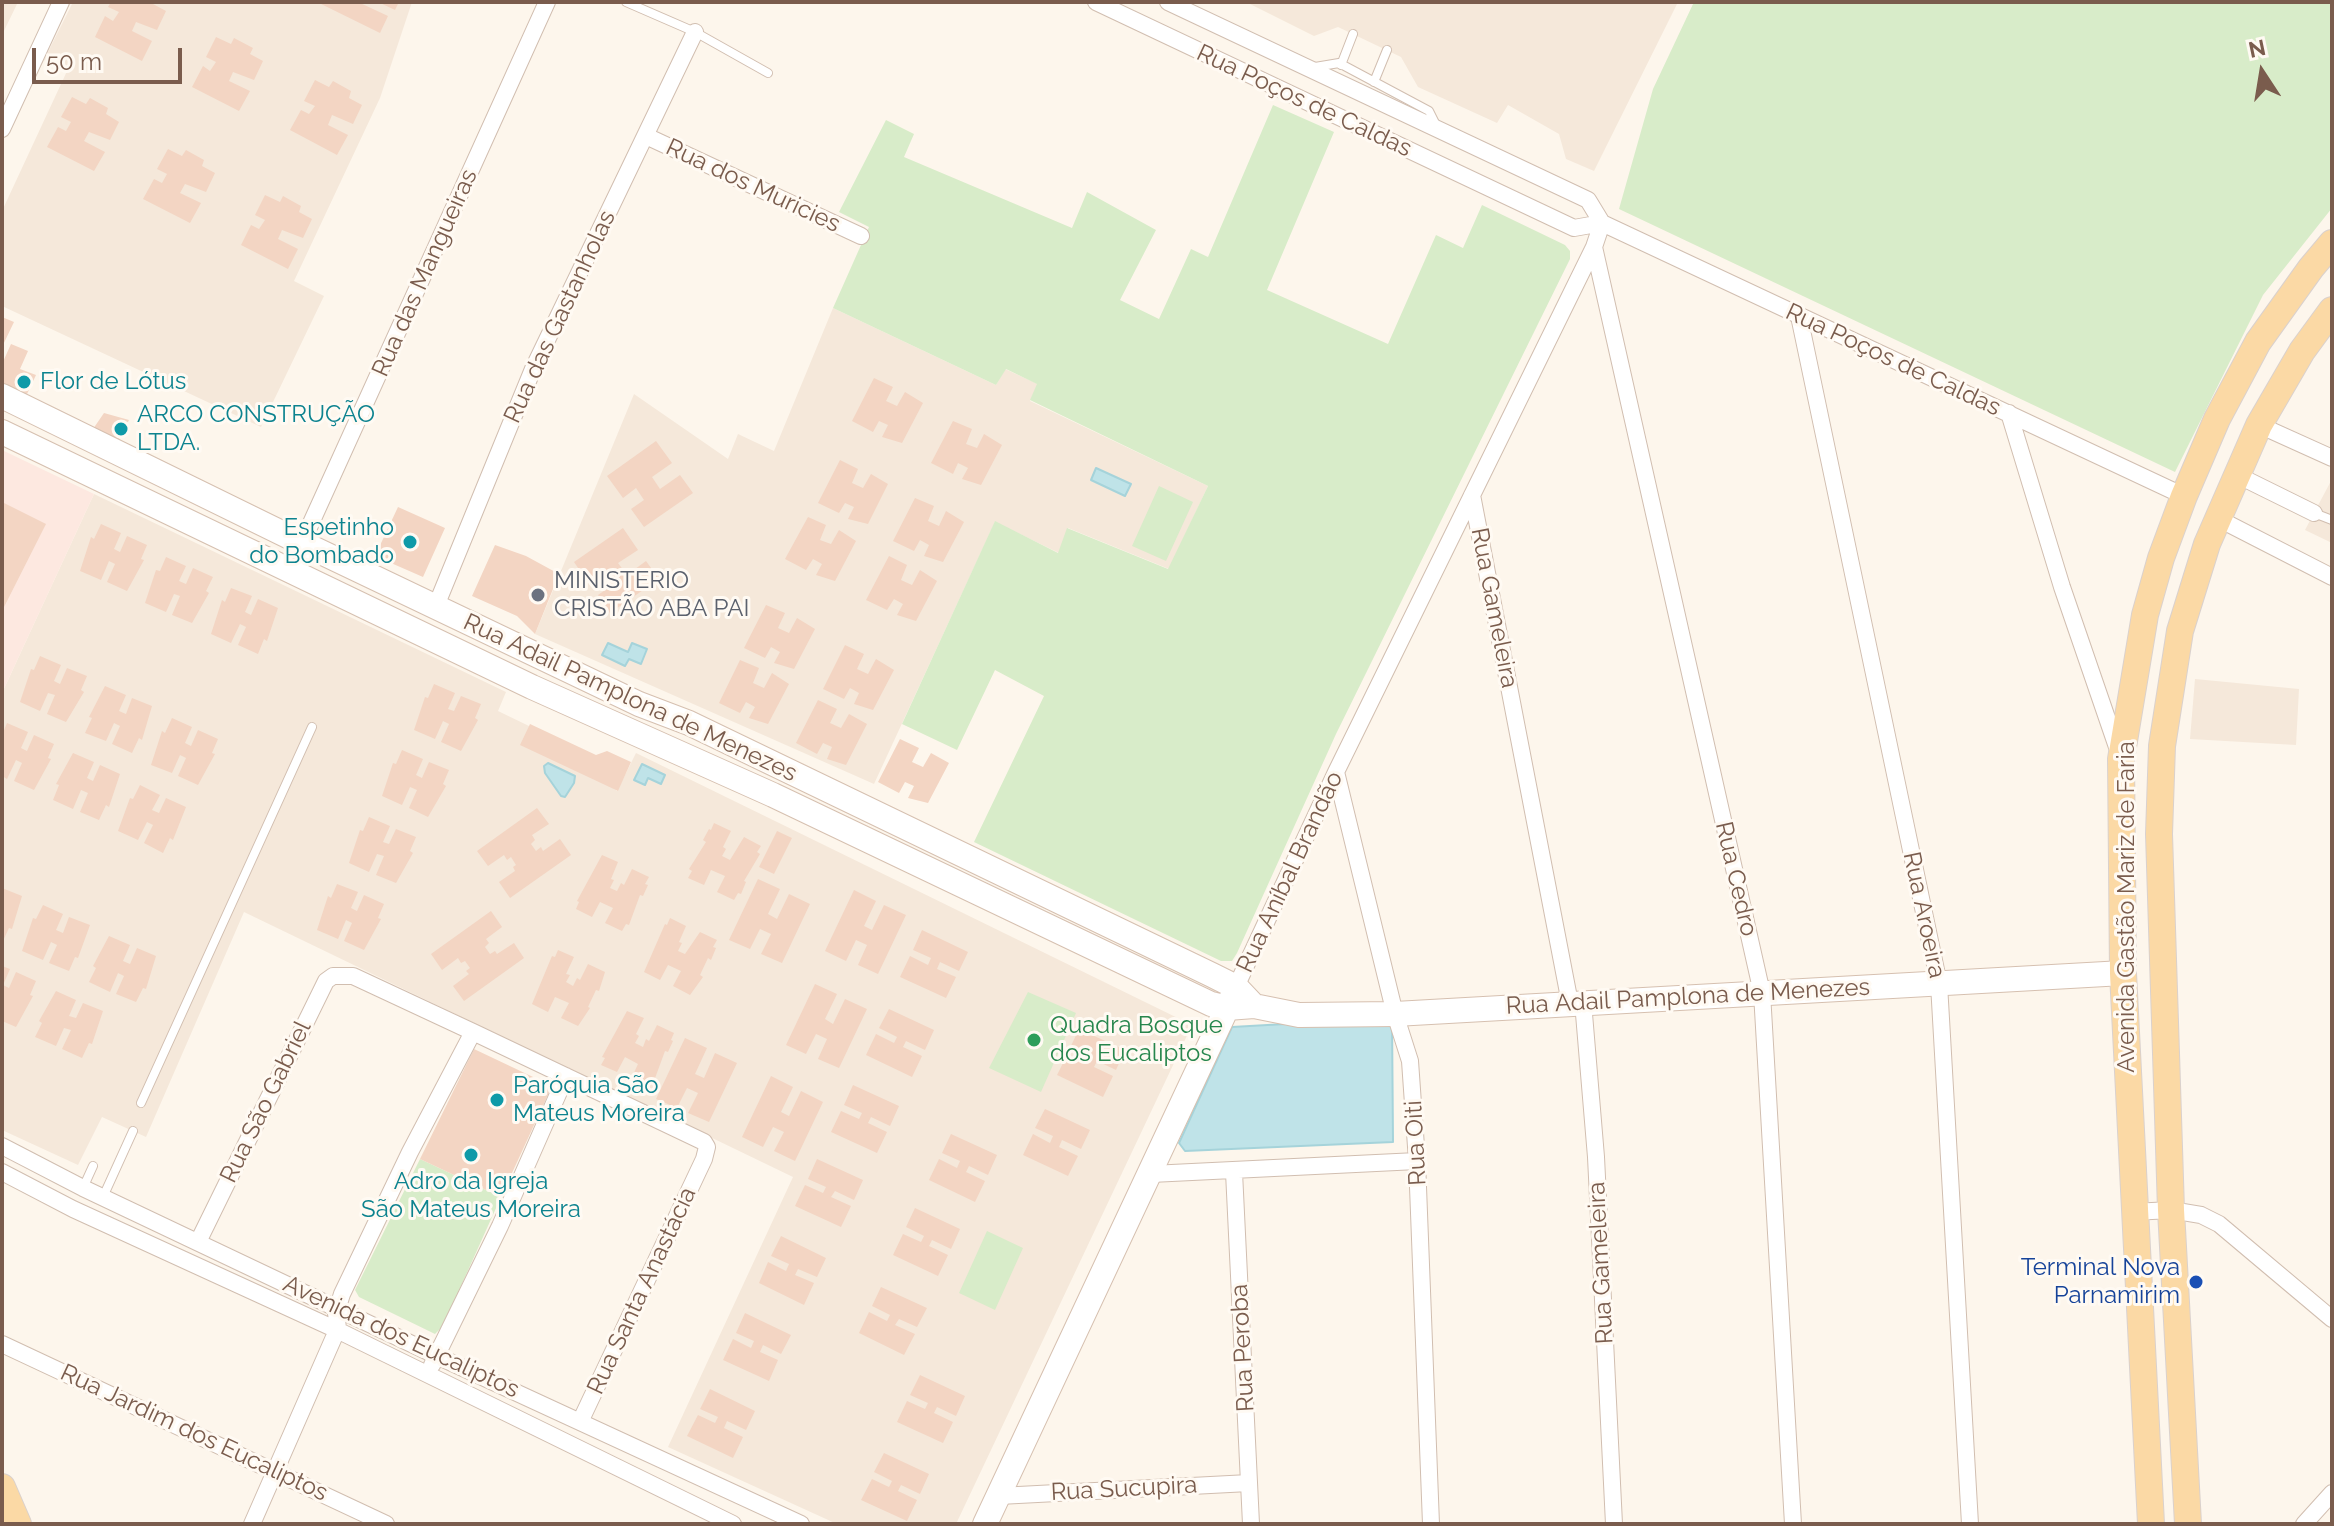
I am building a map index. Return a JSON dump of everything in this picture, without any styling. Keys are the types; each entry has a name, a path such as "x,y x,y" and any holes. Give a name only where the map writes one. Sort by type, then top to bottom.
{"main road":[{"name":"Avenida Gastão Mariz de Faria","path":"2151,1524 2123,973 2121,759 2145,615 2161,558 2184,496 2217,419 2258,342 2332,243"},
{"path":"2289,299 2301,319 2327,317"},
{"name":"Avenida Gastão Mariz de Faria","path":"2188,1524 2171,1210 2159,785 2162,746 2180,631 2195,577 2217,518 2259,425 2302,351 2327,317"},
{"path":"2268,329 2289,333 2302,351"},
{"name":"Rua Adail Pamplona de Menezes","path":"2,396 302,543 639,704 689,723 1046,895 1232,998 1254,1006 1299,1015 1395,1014 2123,973"},
{"name":"Rua Adail Pamplona de Menezes","path":"2,432 716,775 773,795 1211,1004 1232,998"},
{"path":"378,612 387,609 412,618 430,604"},
{"path":"441,643 454,627 480,636 491,633"},
{"path":"773,795 784,769"},
{"path":"934,872 946,870 965,879 971,877 980,864"},
{"path":"999,903 1005,892 1011,889 1036,897 1046,895"},
{"name":"Rua Aníbal Brandão","path":"985,1524 1232,998"},
{"path":"2,1487 18,1524"}],"street":[{"path":"2,129 61,2"},
{"name":"Rua das Mangueiras","path":"302,543 547,2"},
{"name":"Rua Poços de Caldas","path":"1096,2 1574,228 1602,223"},
{"name":"Rua Poços de Caldas","path":"1168,2 1588,200 1602,223 2184,496"},
{"name":"Rua das Gastanholas","path":"430,604 533,369 695,32"},
{"name":"Rua dos Muricies","path":"646,136 861,236"},
{"name":"Rua Aníbal Brandão","path":"1232,998 1336,772 1594,247 1602,223"},
{"name":"Rua Cedro","path":"1594,247 1762,993 1793,1524"},
{"name":"Rua Aroeira","path":"1799,316 1939,984 1970,1524"},
{"path":"2009,413 2062,587 2121,759"},
{"path":"2259,425 2332,458"},
{"path":"2235,474 2314,513"},
{"name":"Rua Gameleira","path":"1472,495 1576,1002 1596,1157 1614,1524"},
{"path":"2217,518 2332,577"},
{"name":"Rua Oiti","path":"1336,772 1395,1014 1410,1061 1417,1161 1431,1524"},
{"name":"Rua São Gabriel","path":"198,1242 326,981 333,976 353,976 473,1032"},
{"path":"252,1524 337,1330 338,1307 410,1152 473,1032 566,1076 500,1226 426,1376"},
{"name":"Rua Santa Anastácia","path":"566,1076 704,1142 708,1151 580,1422"},
{"name":"Avenida dos Eucaliptos","path":"2,1146 83,1188 437,1356 801,1524"},
{"path":"1151,1174 1417,1161"},
{"name":"Avenida dos Eucaliptos","path":"2,1172 94,1219 337,1330 733,1524"},
{"name":"Rua Peroba","path":"1234,1172 1251,1524"},
{"path":"73,1209 83,1188"},
{"path":"94,1219 103,1197"},
{"path":"2133,1212 2171,1210 2201,1215 2219,1224 2332,1319"},
{"name":"Rua Jardim dos Eucaliptos","path":"2,1344 386,1524"},
{"name":"Rua Santa Anastácia","path":"586,1451 598,1430"},
{"name":"Rua Sucupira","path":"999,1496 1249,1483"},
{"path":"2304,1524 2332,1493"}],"lane":[{"path":"626,2 695,32 768,73"},
{"path":"1341,65 1353,34"},
{"path":"1374,82 1387,50"},
{"path":"1307,68 1341,65 1429,111 1438,129"},
{"path":"2314,513 2332,520"},
{"path":"141,1103 312,727"},
{"path":"103,1197 133,1131"},
{"path":"83,1188 93,1166"}],"shaded area":[{"path":"2,2 18,2 2,35"},
{"path":"73,2 412,2 380,98 294,281 324,296 261,427 2,306 2,211 68,69 44,60"},
{"path":"1246,2 1678,2 1594,171 1566,159 1559,134 1508,105 1497,123 1418,87 1401,57 1338,27 1314,36"},
{"path":"833,308 996,385 1005,369 1038,384 1030,401 1208,486 1169,569 1068,528 1059,553 995,522 874,784 535,634 634,394 728,459 738,434 774,451"},
{"path":"2,450 94,494 2,693"},
{"path":"2332,479 2332,543 2305,530"},
{"path":"94,494 506,692 498,711 529,726 617,791 636,753 1192,1025 956,1524 837,1524 668,1447 793,1177 244,912 146,1137 102,1117 78,1165 2,1130 2,693"},
{"path":"2195,679 2299,689 2296,745 2190,739"}],"green space":[{"path":"1694,2 2332,2 2332,208 2263,295 2175,472 1619,209 1653,89"},
{"path":"1273,105 1334,132 1267,290 1388,344 1436,235 1463,248 1482,205 1565,245 1570,251 1570,259 1336,734 1237,953 1232,961 1221,961 974,842 1044,696 995,670 957,750 902,724 995,521 1058,553 1067,528 1168,569 1208,486 1030,400 1037,384 1006,369 996,385 833,308 869,227 839,212 886,120 914,134 904,157 1072,228 1087,192 1156,230 1120,300 1159,319 1191,249 1208,257"},
{"path":"1159,486 1193,502 1166,561 1132,546"},
{"name":"Quadra Bosque dos Eucaliptos","path":"1028,992 1076,1013 1041,1092 989,1068"},
{"path":"420,1159 501,1197 443,1326 435,1334 359,1297 355,1290"},
{"path":"987,1231 1023,1248 995,1310 959,1293"}],"water":[{"path":"1096,468 1131,484 1125,496 1091,480"},
{"path":"608,643 628,652 632,643 647,649 641,664 629,659 625,666 602,655"},
{"path":"548,763 575,776 565,797 561,796 545,773 544,766"},
{"path":"642,764 665,775 661,784 648,778 645,785 634,780"},
{"path":"1392,1018 1393,1142 1185,1151 1179,1143 1232,1027"}],"building":[{"path":"111,2 154,2 166,11 157,30 136,22 132,31 152,41 142,61 95,37 105,16 113,21 119,12 108,7"},
{"path":"317,2 358,2 388,16 380,33"},
{"path":"378,2 399,2 395,10"},
{"path":"216,37 231,44 234,38 253,48 250,54 263,61 254,80 233,72 229,81 250,91 239,111 192,87 203,66 210,71 216,62 206,57"},
{"path":"315,80 329,87 333,81 351,91 349,98 362,105 353,124 332,115 328,125 348,135 337,155 290,130 301,110 309,114 315,106 304,101"},
{"path":"72,97 86,104 90,98 108,108 106,114 119,122 110,140 89,132 84,141 105,152 94,171 47,147 58,127 66,131 71,122 61,117"},
{"path":"168,149 182,156 186,150 204,160 202,166 215,173 206,192 185,184 180,193 201,203 190,223 143,199 154,179 162,183 167,174 157,169"},
{"path":"265,195 280,202 283,196 301,206 299,212 312,219 303,238 282,230 278,239 298,249 288,269 241,245 251,225 259,229 265,220 255,215"},
{"path":"2,317 14,322 2,347"},
{"path":"11,344 28,351 20,369 36,375 27,394 2,383 2,364"},
{"path":"874,378 893,387 886,401 897,406 905,392 923,403 902,443 882,437 888,425 879,421 873,432 852,421"},
{"path":"104,413 129,420 118,441 93,429"},
{"path":"953,421 972,429 966,444 977,448 984,434 1002,445 981,485 962,479 968,468 958,463 953,474 931,463"},
{"path":"656,441 672,463 652,477 660,489 680,475 693,493 644,527 631,509 644,500 636,488 623,498 607,476"},
{"path":"840,460 858,469 852,483 863,488 871,474 888,484 868,524 848,519 854,507 845,503 839,513 818,503"},
{"path":"915,498 934,506 928,521 939,526 946,511 964,522 943,562 924,556 929,545 920,540 914,551 893,541"},
{"path":"2,502 46,524 2,611"},
{"name":"Espetinho do Bombado","path":"398,507 445,528 423,577 375,556"},
{"path":"808,517 826,525 820,540 831,544 839,530 856,541 835,581 816,575 822,564 813,559 806,570 785,559"},
{"path":"101,524 121,533 114,549 120,552 127,536 147,545 141,559 144,560 127,591 107,582 115,564 109,561 101,580 80,571 91,537 94,539"},
{"path":"623,528 638,550 618,563 627,575 646,561 659,579 610,613 598,595 611,586 603,575 589,584 574,562"},
{"path":"495,545 526,556 559,574 535,634 517,616 472,596"},
{"path":"889,556 907,565 901,580 912,585 920,570 937,581 916,621 897,615 903,604 894,599 887,610 866,600"},
{"path":"166,557 186,566 179,581 186,584 193,568 213,577 206,591 209,593 192,623 172,615 180,596 174,594 166,612 145,603 156,570 160,571"},
{"path":"231,588 252,596 245,612 251,615 258,599 278,608 267,641 264,639 258,654 238,645 246,627 240,624 231,643 211,634 222,600 225,602"},
{"path":"766,605 785,613 778,628 789,633 797,618 815,629 794,669 774,663 780,652 771,647 765,658 744,648"},
{"path":"845,645 864,654 857,669 868,674 876,659 894,670 873,710 854,704 859,693 850,688 844,699 823,689"},
{"path":"40,656 61,665 54,681 60,684 67,668 87,676 81,690 84,692 66,722 47,714 55,695 48,693 40,711 20,702 31,669 34,670"},
{"path":"740,660 759,668 753,683 764,688 772,673 789,684 768,724 749,718 755,707 746,702 740,713 719,703"},
{"path":"434,684 455,693 448,709 454,711 461,696 481,704 475,718 478,720 461,751 441,742 449,724 443,721 435,739 414,730 425,697 428,698"},
{"path":"105,686 126,695 119,711 126,714 132,698 152,706 142,740 139,738 132,753 112,744 120,726 114,723 106,741 85,733 92,718 89,717"},
{"path":"818,700 837,709 830,723 841,728 849,714 867,724 846,765 827,759 832,747 823,743 817,754 796,743"},
{"path":"172,718 192,727 185,743 191,746 198,730 218,739 212,753 215,754 198,785 178,776 186,758 180,755 172,773 151,765 162,731 165,733"},
{"path":"7,723 28,732 21,748 27,751 34,735 54,744 48,758 51,759 34,790 14,781 22,763 16,760 7,779 2,776 2,735"},
{"path":"530,724 596,755 607,751 631,762 618,791 520,745"},
{"path":"900,739 919,748 912,762 923,767 931,753 949,763 928,803 908,798 914,786 905,782 899,793 878,782"},
{"path":"402,750 423,759 416,775 422,778 429,762 449,770 443,784 446,786 428,817 409,808 417,790 410,787 402,805 382,796 393,763 396,764"},
{"path":"73,753 94,762 87,778 93,781 100,765 120,774 109,807 106,805 99,820 80,812 88,793 81,790 73,809 53,800 59,785 56,784"},
{"path":"140,785 160,795 152,810 159,813 166,798 186,807 173,840 170,838 163,853 144,843 153,825 147,822 138,840 118,831 130,798 133,799"},
{"path":"537,808 549,824 532,835 535,840 531,844 536,851 541,847 543,851 560,839 571,855 510,898 499,882 515,871 513,867 516,865 511,857 507,860 504,855 488,866 477,851"},
{"path":"369,817 390,826 383,842 389,844 396,829 416,837 410,851 413,853 396,883 376,875 384,856 377,854 369,872 349,863 360,830 363,831"},
{"path":"714,823 731,831 722,856 730,860 744,837 761,846 741,894 738,893 734,900 717,892 725,876 711,870 704,885 688,878 692,871 689,869"},
{"path":"777,831 792,838 774,874 759,867"},
{"path":"602,855 618,862 610,888 617,891 621,883 624,885 632,869 649,877 629,925 626,924 622,931 605,923 613,908 600,902 592,917 576,909 577,901"},
{"path":"758,879 780,889 768,914 777,919 789,894 810,904 782,963 761,954 771,934 760,929 750,949 729,940"},
{"path":"337,884 358,892 351,908 357,911 364,895 384,904 378,918 381,919 364,950 344,941 352,923 346,920 338,939 317,930 328,896 331,898"},
{"path":"2,888 22,896 12,929 9,928 2,943"},
{"path":"854,890 876,901 864,926 872,930 884,905 906,915 878,974 858,965 867,945 856,940 846,961 825,951"},
{"path":"43,905 63,914 56,930 63,933 69,917 90,925 78,958 75,957 69,971 49,963 57,945 51,942 43,960 22,951 33,918 36,919"},
{"path":"491,911 502,927 486,939 489,943 485,947 490,954 495,951 497,954 514,943 524,958 464,1001 453,986 469,974 466,971 470,968 458,958 442,970 431,954"},
{"path":"670,918 686,926 678,951 685,954 700,932 717,940 711,960 708,958 700,975 703,977 690,995 673,986 681,971 668,965 660,980 644,972"},
{"path":"922,930 968,952 959,971 940,962 937,969 956,977 946,998 900,977 910,956 928,965 931,958 913,950"},
{"path":"109,936 130,945 123,961 130,964 137,948 156,956 146,989 143,988 136,1002 116,994 124,976 118,973 110,992 89,982 96,968 93,966"},
{"path":"558,950 574,957 566,974 570,975 566,982 573,986 577,978 580,980 588,964 605,972 599,991 596,990 590,1008 578,1026 561,1018 569,1003 555,997 548,1012 532,1004 552,956 555,957"},
{"path":"2,966 10,969 3,985 9,988 16,972 36,981 30,995 33,996 16,1027 2,1021"},
{"path":"815,984 837,994 825,1019 833,1024 845,999 867,1009 839,1068 818,1059 827,1039 816,1034 806,1054 786,1045"},
{"path":"56,991 76,1000 69,1016 76,1018 83,1003 103,1011 92,1044 89,1043 82,1058 62,1049 71,1030 64,1028 56,1046 35,1037 42,1023 39,1021"},
{"path":"889,1009 934,1030 925,1050 906,1041 903,1047 922,1056 912,1077 866,1055 876,1034 894,1043 897,1037 879,1028"},
{"path":"627,1011 644,1018 635,1043 643,1047 657,1025 674,1033 654,1081 651,1080 647,1087 631,1079 638,1064 625,1057 617,1072 601,1065 605,1058 602,1057"},
{"path":"1079,1029 1125,1050 1116,1070 1097,1061 1094,1067 1113,1076 1103,1097 1057,1075 1067,1055 1085,1063 1088,1057 1070,1048"},
{"path":"685,1038 707,1048 695,1074 704,1078 715,1053 737,1063 709,1122 688,1113 698,1093 687,1088 677,1108 656,1099"},
{"path":"474,1049 552,1086 501,1197 420,1159"},
{"path":"771,1076 793,1087 781,1112 789,1116 801,1091 823,1102 795,1161 774,1151 784,1132 773,1127 763,1147 742,1137"},
{"path":"853,1085 899,1106 890,1126 871,1117 868,1123 887,1132 877,1153 831,1132 841,1111 859,1119 862,1113 844,1105"},
{"path":"1045,1109 1090,1130 1081,1149 1062,1140 1059,1147 1078,1156 1068,1176 1023,1155 1033,1134 1050,1143 1053,1136 1035,1128"},
{"path":"951,1134 997,1155 988,1175 969,1166 966,1172 985,1181 975,1202 929,1180 939,1159 957,1168 960,1161 942,1153"},
{"path":"817,1159 863,1180 854,1200 835,1191 831,1197 851,1206 841,1227 795,1206 805,1185 823,1193 826,1187 808,1179"},
{"path":"915,1208 960,1229 951,1249 932,1240 929,1246 948,1255 938,1276 893,1255 903,1234 921,1242 924,1236 906,1227"},
{"path":"781,1236 826,1258 817,1277 798,1269 795,1275 814,1283 804,1305 759,1283 768,1262 786,1271 789,1264 771,1256"},
{"path":"881,1287 927,1308 917,1327 899,1319 895,1325 915,1334 904,1355 859,1333 869,1312 887,1321 890,1315 872,1306"},
{"path":"745,1313 791,1335 781,1354 763,1345 760,1352 778,1360 769,1381 723,1360 733,1339 751,1348 754,1341 736,1333"},
{"path":"920,1375 965,1396 956,1416 937,1407 934,1413 953,1422 943,1443 897,1422 907,1401 925,1409 928,1403 910,1395"},
{"path":"710,1389 755,1411 746,1430 727,1421 724,1428 743,1437 733,1458 687,1436 698,1415 715,1423 718,1417 700,1409"},
{"path":"884,1453 929,1474 920,1494 901,1485 898,1491 917,1500 907,1521 861,1500 872,1479 889,1487 892,1481 874,1472"}],"place":[{"name":"Flor de Lótus","path":"24,382"},
{"name":"ARCO CONSTRUÇÃO LTDA.","path":"121,429"},
{"name":"Espetinho do Bombado","path":"410,542"},
{"name":"MINISTERIO CRISTÃO ABA PAI","path":"538,595"},
{"name":"Quadra Bosque dos Eucaliptos","path":"1034,1040"},
{"name":"Paróquia São Mateus Moreira","path":"497,1100"},
{"name":"Adro da Igreja São Mateus Moreira","path":"471,1155"},
{"name":"Terminal Nova Parnamirim","path":"2196,1282"}]}
